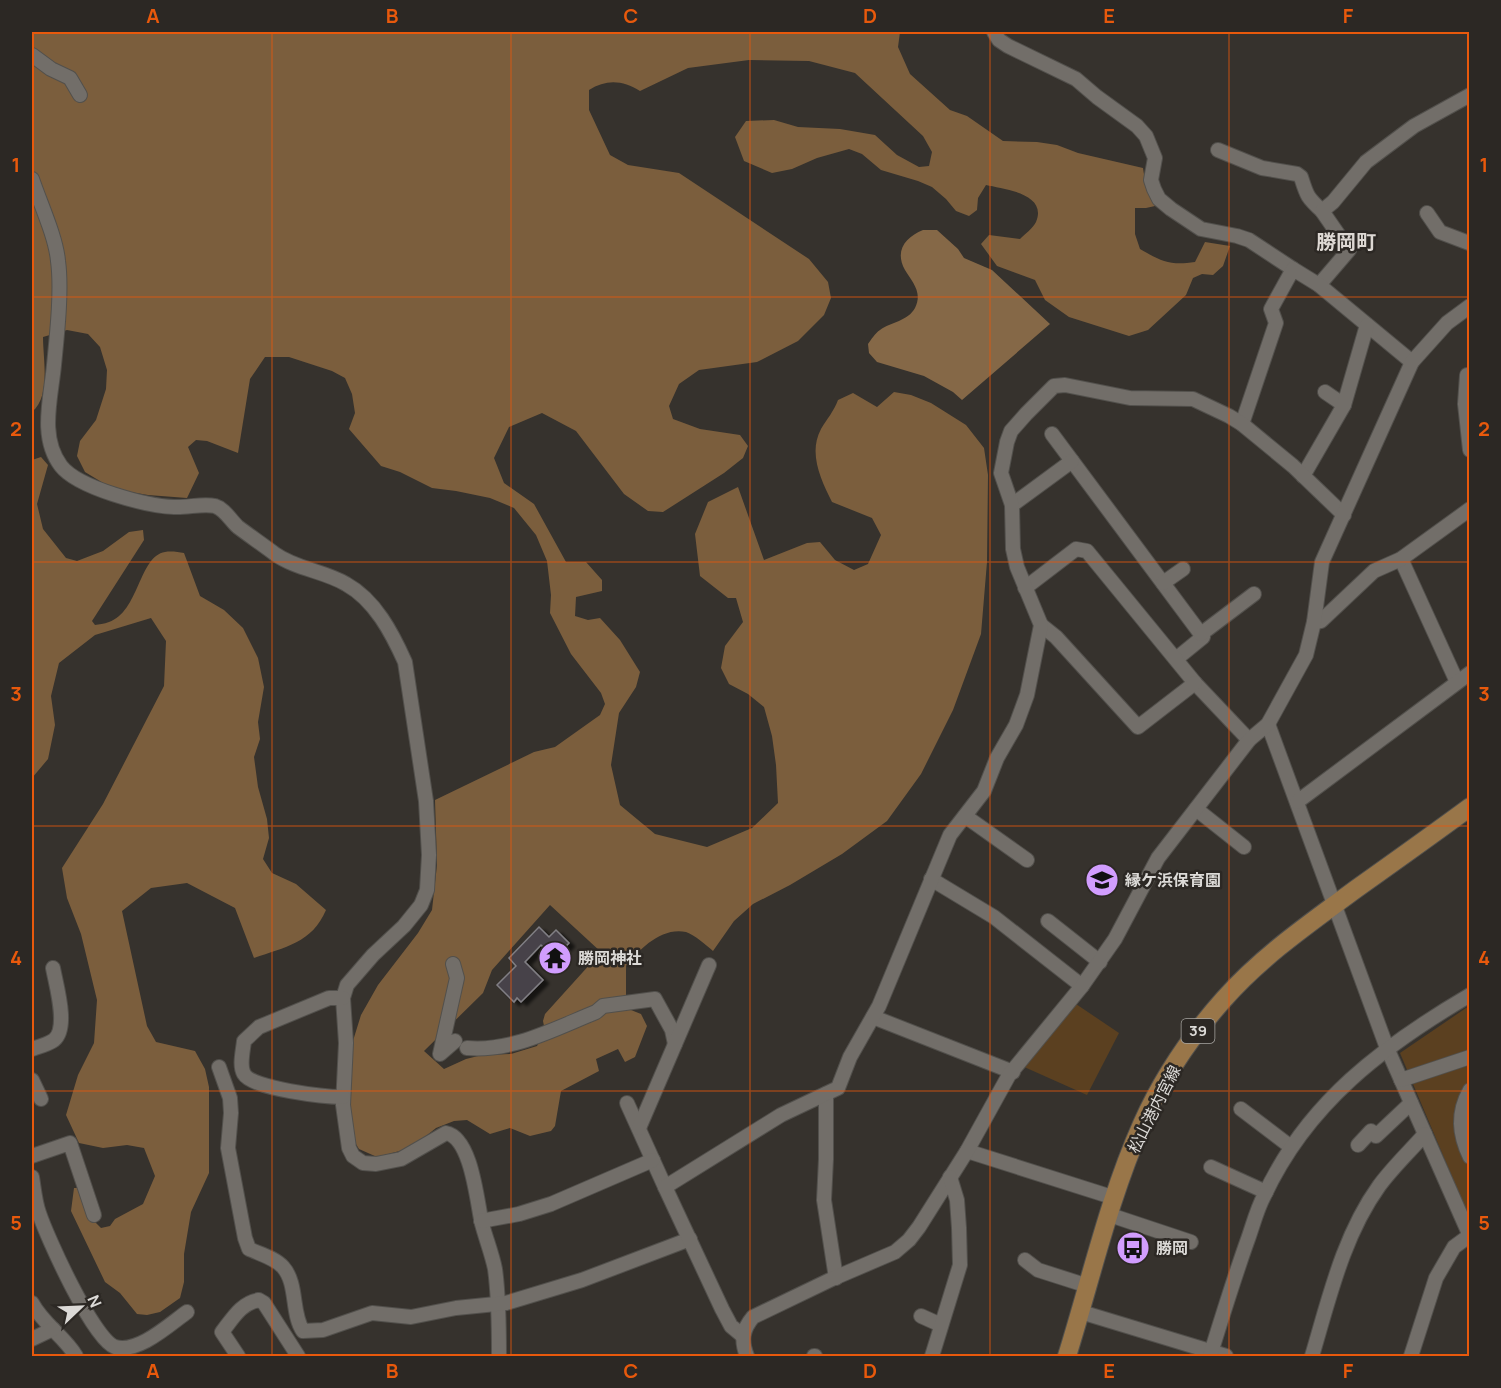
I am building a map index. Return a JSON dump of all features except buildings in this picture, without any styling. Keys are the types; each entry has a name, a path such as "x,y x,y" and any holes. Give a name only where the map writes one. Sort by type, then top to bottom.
{"main road":[{"name":"松山港内宮線","path":"1067,1356 1112,1206 1130,1155 1152,1104 1184,1050 1202,1025 1224,998 1298,931 1470,807"}],"street":[{"path":"994,32 999,40 1008,46 1076,79 1137,126 1151,146 1155,158 1151,180 1159,199 1165,204 1201,229 1249,240 1319,285 1412,362"},
{"path":"32,55 51,69 70,78 80,95"},
{"path":"1322,211 1333,202 1366,162 1414,126 1470,95"},
{"path":"1218,150 1262,168 1297,174 1301,177 1303,189 1322,211 1349,250 1319,285"},
{"path":"32,179 58,261 54,366 48,424 49,439 62,467 75,479 96,488 156,506 213,505 219,507 236,525 278,556 346,584 358,593 375,609 397,643 405,662 426,801 429,855 427,890 421,905 404,926 351,978 347,985 343,998 346,1043 343,1097 346,1139 353,1156 363,1162 375,1164 401,1159 446,1133 452,1134 459,1143 468,1160 476,1186 481,1221 495,1267 499,1356"},
{"path":"1427,213 1440,232 1469,243"},
{"path":"1467,228 1470,250"},
{"path":"1242,423 1276,323 1271,309 1293,269"},
{"path":"747,1356 743,1336 746,1325 753,1317 903,1247 919,1227 967,1151 1012,1072 1100,962 1115,939 1158,858 1249,740 1268,724 1306,655 1314,622 1322,562 1412,362 1447,323 1470,306"},
{"path":"1303,476 1344,405 1367,325"},
{"path":"1467,375 1465,404 1470,450"},
{"path":"1195,683 1138,727 1056,637 1041,625 1025,588 1013,549 1012,505 1001,473 1006,442 1011,431 1026,414 1054,386 1065,385 1130,398 1193,399 1242,423 1344,515"},
{"path":"1325,392 1344,405"},
{"path":"1052,434 1203,637 1176,659"},
{"path":"1012,505 1072,461"},
{"path":"1314,622 1322,621 1374,570 1401,559 1470,508"},
{"path":"1025,588 1076,549 1087,551 1195,683 1249,740"},
{"path":"1401,559 1457,682"},
{"path":"1163,583 1183,569"},
{"path":"1201,634 1254,594"},
{"path":"665,1187 781,1115 838,1088 850,1057 879,1006 950,835 984,791 996,758 1016,726 1027,695 1041,625"},
{"path":"1297,802 1470,673"},
{"path":"1268,724 1387,1048 1469,1236 1454,1246 1436,1278 1411,1356"},
{"path":"1196,809 1244,847"},
{"path":"965,816 1027,860"},
{"path":"931,879 994,917 1082,986"},
{"path":"1048,921 1100,962"},
{"path":"453,964 457,978 440,1054 461,1045 483,1049 506,1047 596,1012 603,1006 655,999 672,1030 675,1044"},
{"path":"639,1128 709,965"},
{"path":"32,1049 54,1040 59,1033 62,1017 53,968"},
{"path":"1211,1354 1235,1277 1266,1192 1301,1132 1338,1090 1387,1048 1470,994"},
{"path":"343,998 329,998 259,1027 244,1041 242,1056 242,1069 245,1076 254,1082 309,1095 343,1097"},
{"path":"873,1017 1012,1072"},
{"path":"242,1056 214,1067 230,1098 228,1148 245,1238 249,1249 283,1267 290,1282 297,1320 303,1331 323,1330 372,1313 411,1317 456,1308 506,1304 582,1280 690,1239"},
{"path":"1401,1080 1470,1057"},
{"path":"32,1080 41,1099"},
{"path":"1470,1090 1461,1113 1460,1129 1470,1157"},
{"path":"826,1094 824,1200 836,1278"},
{"path":"627,1103 722,1309 731,1326 743,1336"},
{"path":"1358,1145 1371,1131 1376,1136 1411,1103"},
{"path":"1241,1109 1291,1147"},
{"path":"1312,1356 1342,1257 1360,1216 1379,1186 1425,1134"},
{"path":"32,1156 70,1143 94,1215"},
{"path":"967,1151 1112,1206 1191,1242"},
{"path":"481,1221 519,1214 551,1204 653,1160"},
{"path":"1211,1167 1266,1192"},
{"path":"32,1177 39,1213 59,1263 90,1319 107,1341 115,1347"},
{"path":"932,1356 960,1265 957,1200 950,1177"},
{"path":"1025,1260 1038,1270 1089,1286"},
{"path":"238,1356 222,1332 241,1308 259,1300 264,1303 298,1356"},
{"path":"32,1303 76,1356"},
{"path":"104,1356 115,1347 137,1346 187,1312"},
{"path":"1081,1312 1211,1354 1226,1356"},
{"path":"921,1316 942,1325"},
{"path":"32,1339 53,1329"}],"shaded area":[{"path":"32,32 900,32 898,47 910,74 950,110 967,116 1003,141 1057,145 1078,153 1143,168 1155,206 1135,208 1135,234 1140,249 1160,259 1179,263 1195,262 1205,242 1230,246 1223,266 1213,275 1202,274 1193,278 1186,295 1148,330 1129,336 1069,317 1045,300 1035,280 997,266 981,244 989,235 1020,239 1036,222 1038,212 1036,205 1022,194 986,185 978,198 977,210 969,216 956,211 932,187 881,170 862,154 849,149 817,158 792,169 772,173 744,161 735,137 746,121 774,120 798,127 840,129 875,135 897,155 919,167 929,166 932,152 923,136 855,73 809,61 749,60 688,68 640,91 614,82 595,86 589,90 589,110 610,155 628,165 679,173 809,259 828,282 831,298 824,315 798,341 757,362 699,370 679,384 669,406 673,419 700,429 740,435 748,446 743,458 724,473 663,512 648,511 624,494 576,431 542,413 509,427 494,458 504,483 534,504 566,562 586,562 602,580 602,591 576,597 575,616 588,620 600,618 620,640 640,672 636,687 619,713 611,765 620,805 655,834 707,847 752,828 778,803 772,736 764,707 748,694 729,684 721,668 725,646 743,622 736,598 728,598 700,576 695,534 708,502 738,487 764,560 807,543 820,542 835,560 854,570 868,564 881,535 872,518 832,502 824,485 816,457 817,438 838,400 853,393 877,407 894,392 911,395 931,403 966,425 984,448 988,475 987,562 981,634 953,710 921,774 887,821 842,854 753,904 734,921 713,951 689,933 677,931 660,936 645,946 626,966 626,997 631,1010 641,1014 647,1026 635,1057 625,1062 618,1049 596,1059 599,1071 561,1091 555,1126 551,1131 530,1136 510,1128 490,1134 467,1120 454,1121 436,1128 411,1148 377,1157 359,1149 354,1141 348,1117 352,1044 361,1015 378,985 418,933 432,910 437,865 435,800 534,752 555,747 600,715 605,704 601,693 571,654 550,613 551,595 547,561 536,535 514,508 490,498 432,488 400,472 381,466 349,429 355,413 352,394 345,378 332,371 289,357 265,357 250,379 238,453 207,441 196,440 188,447 199,473 187,498 113,489 85,472 77,456 80,441 96,420 106,389 107,370 100,347 88,334 67,330 43,337 44,387 42,397 32,412","holes":["550,905 601,952 545,1014 543,1021 545,1031 537,1046 511,1054 482,1055 444,1069 424,1051 483,993 492,970"]},
{"path":"923,230 937,230 958,249 964,258 992,270 1050,324 962,400 953,392 924,376 877,362 869,353 868,344 876,333 908,316 915,308 917,292 902,263 901,250 911,236"},
{"path":"41,457 48,465 37,504 43,529 66,558 77,561 103,551 129,532 143,530 144,540 92,621 95,625 109,622 119,616 133,597 150,563 156,556 172,552 184,553 200,596 224,610 243,628 258,658 264,687 258,722 260,739 254,757 269,838 263,859 272,873 296,884 326,910 313,930 305,937 287,947 254,958 235,908 187,883 151,888 122,911 147,1026 156,1042 195,1051 205,1069 209,1087 209,1173 191,1212 184,1254 184,1282 180,1298 160,1312 147,1315 137,1314 120,1293 105,1282 71,1211 74,1188 79,1188 93,1220 101,1228 110,1226 115,1219 143,1204 155,1176 144,1148 127,1145 103,1148 79,1143 66,1115 78,1075 94,1043 97,1000 81,934 67,898 62,868 103,804 164,686 166,641 151,618 95,635 59,663 51,696 55,725 48,759 32,778 32,460"},
{"path":"1073,1002 1119,1033 1087,1095 1022,1066"},
{"path":"1469,1006 1469,1217 1400,1053"}],"place":[{"name":"縁ケ浜保育園","path":"1102,880"},
{"name":"勝岡神社","path":"555,958"},
{"name":"勝岡","path":"1133,1248"}],"district":[{"name":"勝岡町","path":"1346,242"}]}
